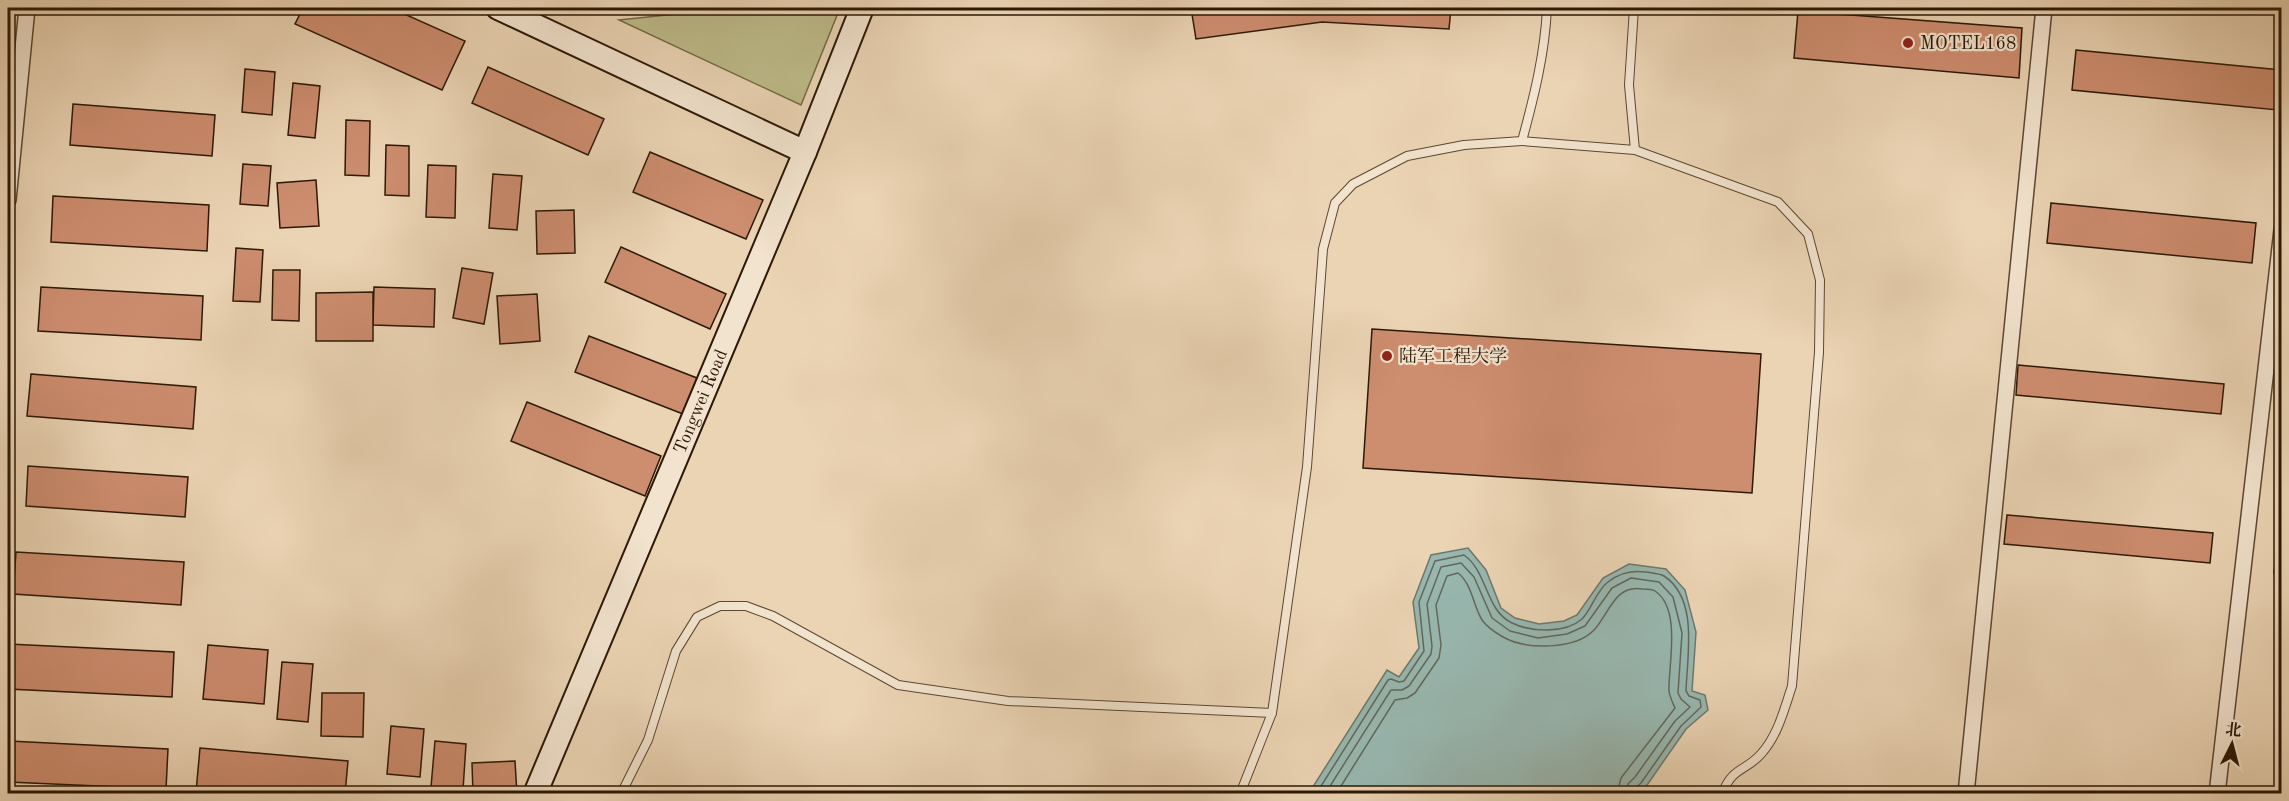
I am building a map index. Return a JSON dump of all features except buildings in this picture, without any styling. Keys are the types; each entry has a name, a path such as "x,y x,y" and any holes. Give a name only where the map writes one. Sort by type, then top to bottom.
{"street":[{"path":"8,200 27,8"},
{"path":"498,8 805,152"},
{"name":"Tongwei Road","path":"535,794 805,152 862,8"},
{"path":"1966,794 2044,8"},
{"path":"2217,794 2282,230"}],"lane":[{"path":"1522,141 1536,92 1547,8"},
{"path":"1635,8 1629,85 1635,150"},
{"path":"1240,794 1272,713 1307,467 1323,249 1335,203 1353,184 1407,156 1464,145 1522,141 1635,150 1778,202 1808,234 1820,280 1820,352 1792,686 1778,730 1760,755 1728,778 1722,794"},
{"path":"621,794 648,740 675,651 697,617 720,606 746,606 773,616 898,685 1008,701 1272,713"}],"shaded area":[{"path":"734,8 840,8 801,105 619,20"}],"water":[{"path":"1468,548 1486,570 1501,608 1515,618 1539,624 1564,621 1577,615 1603,578 1629,564 1666,569 1685,590 1696,632 1692,691 1705,695 1708,710 1686,729 1645,788 1636,794 1309,793 1387,670 1399,677 1419,648 1413,602 1431,555"}],"place":[{"name":"MOTEL168","path":"1908,43"},
{"name":"陆军工程大学","path":"1387,356"}]}
